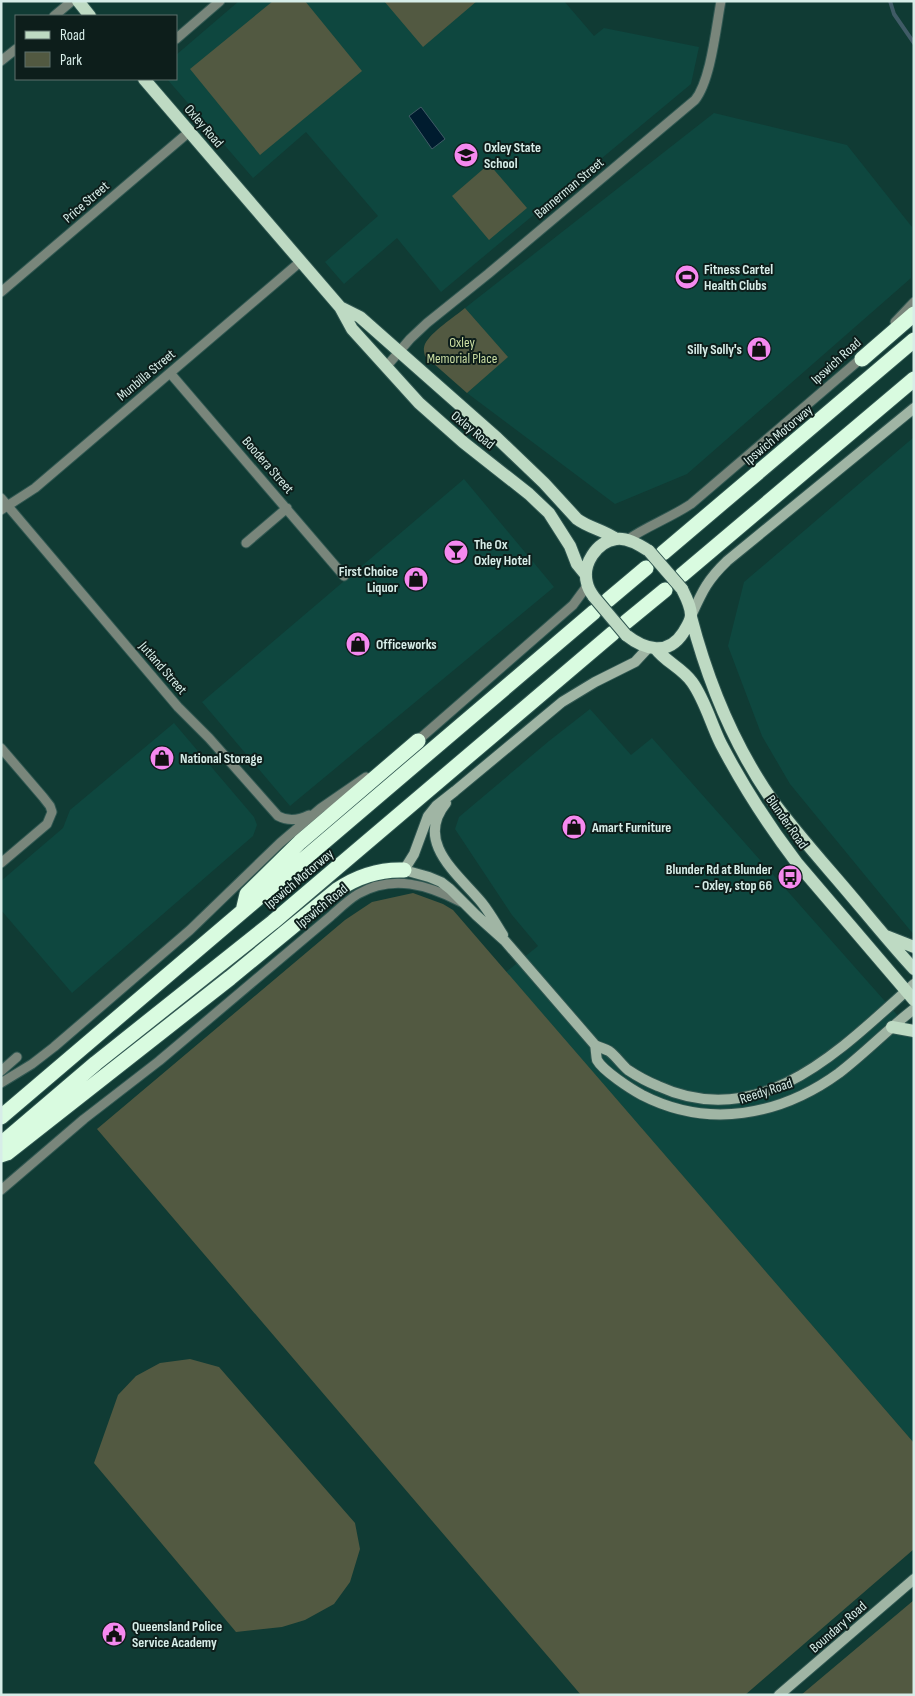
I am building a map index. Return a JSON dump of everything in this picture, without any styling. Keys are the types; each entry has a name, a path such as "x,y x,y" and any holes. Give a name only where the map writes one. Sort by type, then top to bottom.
{"highway":[{"path":"862,359 914,314"},
{"name":"Ipswich Motorway","path":"656,552 914,340"},
{"path":"682,582 914,379"},
{"name":"Ipswich Motorway","path":"1,1118 243,911 594,594 646,568"},
{"name":"Ipswich Motorway","path":"1,1144 96,1063 273,922 622,630 665,590"},
{"path":"243,911 247,894 300,842 418,740"},
{"path":"1,1155 7,1153 230,978 332,893 348,882 364,875 382,871 400,876"}],"main road":[{"path":"78,1 89,15"},
{"name":"Oxley Road","path":"145,80 340,307 352,329 409,393 441,423 529,494 549,513 563,534 594,594"},
{"name":"Oxley Road","path":"340,307 360,317 497,438 544,483 577,519 621,539"},
{"path":"400,876 414,854 431,812 438,804 456,792 562,702 595,682 635,662 652,648 674,642 680,637 710,578 727,561 914,408"},
{"path":"652,648 641,645 622,630 594,594 587,565 595,551 602,545 621,539 656,552 682,582 691,616"},
{"name":"Blunder Road","path":"691,616 699,649 720,707 744,755 760,781 800,836 914,969"},
{"name":"Blunder Road","path":"652,648 663,658 680,668 692,682 735,770 779,840 803,870 911,992"},
{"path":"456,792 443,807 436,819 434,832 436,846 444,859 490,913 505,941"},
{"name":"Reedy Road","path":"400,876 424,875 441,882 505,941 595,1045 609,1051 628,1069 675,1093 709,1099 749,1097 782,1086 809,1071 911,992"},
{"path":"884,935 914,947"},
{"name":"Reedy Road","path":"595,1045 598,1060 610,1073 637,1092 656,1102 675,1109 735,1115 774,1106 816,1087 838,1074 914,1008"},
{"path":"892,1028 914,1031"},
{"name":"Boundary Road","path":"779,1695 914,1579"}],"street":[{"path":"55,15 72,1"},
{"path":"178,37 220,1"},
{"name":"Bannerman Street","path":"386,367 427,323 695,100 702,91 707,77 721,1"},
{"path":"1,61 15,50"},
{"name":"Price Street","path":"1,292 189,132"},
{"name":"Munbilla Street","path":"4,508 35,488 300,262"},
{"name":"Ipswich Road","path":"621,539 658,523 691,504 862,359 914,302"},
{"name":"Boodera Street","path":"170,372 344,576"},
{"name":"Jutland Street","path":"1,498 4,508 178,707 209,738 278,816 288,820 305,817 321,808"},
{"path":"246,543 287,508"},
{"path":"1,1083 42,1056 164,953 280,843 321,808 418,740 573,606 594,594"},
{"path":"1,748 43,797 52,812 47,824 1,863"},
{"name":"Ipswich Road","path":"1,1190 84,1119 159,1061 348,901 371,888 400,876"},
{"name":"Reedy Road","path":"400,876 462,902"},
{"path":"1,1071 17,1057"}],"shaded area":[{"name":"Oxley State School","path":"239,1 564,1 594,36 604,28 699,47 691,84 441,292 397,238 344,284 325,262 378,216 306,132 253,178 168,80 178,80 178,53"},
{"path":"421,107 445,139 432,149 409,116"},
{"path":"714,113 847,145 912,227 911,278 687,474 615,504 467,393 507,357 465,308"},
{"path":"914,437 914,935 790,784 762,736 728,646 744,582"},
{"path":"464,479 554,587 290,806 202,702"},
{"path":"590,709 631,755 652,738 914,1034 914,1443 506,972 538,946 512,915 455,829 459,817"},
{"name":"National Storage","path":"174,723 254,817 257,825 253,836 72,993 1,910 1,881 63,828 70,810"}],"green space":[{"path":"273,1 305,1 362,71 260,155 190,69"},
{"path":"384,1 477,1 423,47"},
{"path":"489,164 527,208 489,240 452,196"},
{"name":"Oxley Memorial Place","path":"465,308 508,357 467,393 425,356 424,350 428,339"},
{"path":"413,893 443,904 453,910 914,1443 914,1549 745,1695 581,1695 97,1129 345,920 372,902"},
{"path":"190,1359 219,1367 355,1523 360,1549 350,1582 334,1604 305,1620 282,1627 236,1632 94,1463 118,1395 136,1376 160,1363"},
{"path":"914,1600 914,1695 801,1695"}],"waterway":[{"path":"890,1 894,14 914,43"}],"place":[{"name":"Oxley State School","path":"466,155"},
{"name":"Fitness Cartel Health Clubs","path":"687,277"},
{"name":"Silly Solly's","path":"759,349"},
{"name":"The Ox Oxley Hotel","path":"456,552"},
{"name":"First Choice Liquor","path":"416,579"},
{"name":"Officeworks","path":"358,644"},
{"name":"National Storage","path":"162,758"},
{"name":"Amart Furniture","path":"574,827"},
{"name":"Blunder Rd at Blunder - Oxley, stop 66","path":"790,877"},
{"name":"Queensland Police Service Academy","path":"114,1634"}]}
